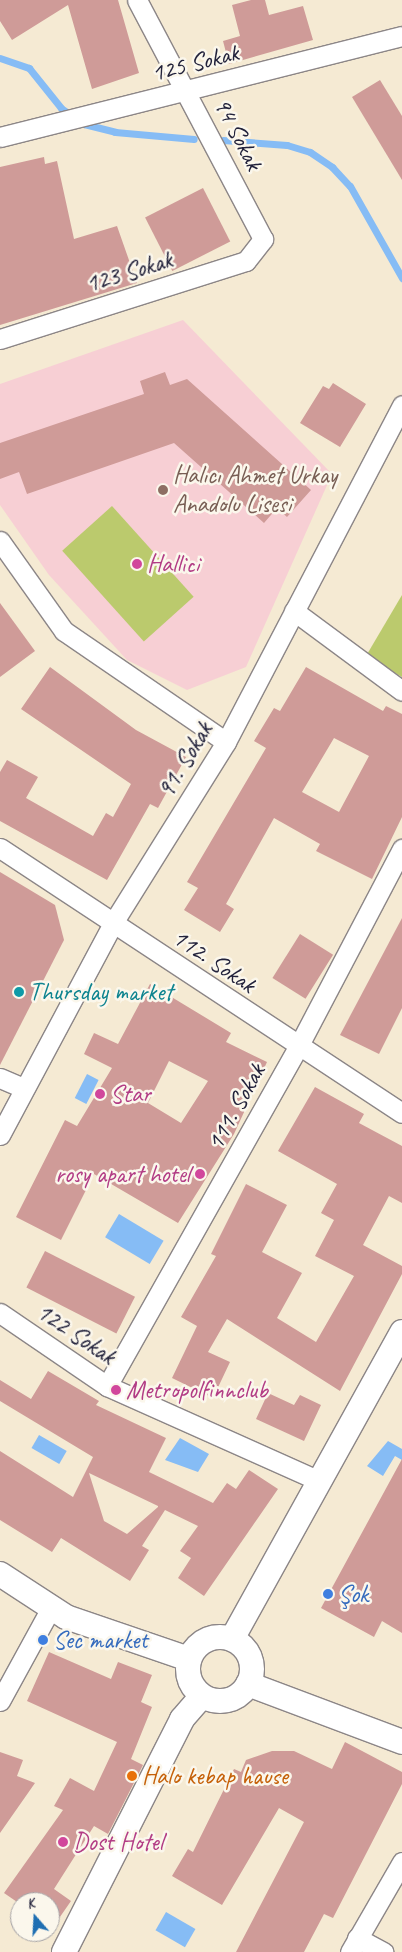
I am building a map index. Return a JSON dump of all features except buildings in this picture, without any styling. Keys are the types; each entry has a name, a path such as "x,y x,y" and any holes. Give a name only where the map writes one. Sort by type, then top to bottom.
{"street":[{"name":"94 Sokak","path":"138,0 189,91 263,239"},
{"name":"125 Sokak","path":"0,137 402,36"},
{"name":"123 Sokak","path":"0,339 246,261 263,239"},
{"name":"91. Sokak","path":"0,1135 113,923 226,742 402,405"},
{"path":"0,542 64,631 226,742"},
{"path":"294,611 402,691"},
{"name":"112. Sokak","path":"0,848 298,1047 402,1113"},
{"name":"111. Sokak","path":"107,1386 298,1047 402,849"},
{"path":"0,1078 24,1088"},
{"name":"122 Sokak","path":"0,1313 107,1386 317,1480"},
{"path":"232,1639 317,1480 402,1332"},
{"path":"0,1574 66,1617 189,1659"},
{"path":"0,1701 51,1608"},
{"path":"211,1638 232,1639 242,1644 252,1663 248,1684 242,1693 222,1701 202,1696 189,1680 189,1659 211,1638"},
{"path":"248,1684 402,1742"},
{"path":"64,1952 182,1719 202,1696"},
{"path":"383,1952 353,1945 402,1862"}],"shaded area":[{"name":"Halıcı Ahmet Urkay Anadolu Lisesi","path":"183,320 332,474 246,667 187,690 127,660 49,575 0,505 0,384"}],"green space":[{"path":"112,506 194,597 144,641 62,551"},
{"path":"402,595 402,677 366,656"}],"water":[{"path":"87,1074 99,1080 86,1104 75,1098"},
{"path":"119,1214 164,1241 150,1264 105,1237"},
{"path":"39,1435 67,1451 59,1464 32,1448"},
{"path":"180,1438 209,1454 198,1472 165,1460"},
{"path":"388,1441 402,1449 402,1460 395,1456 383,1476 367,1466"},
{"path":"166,1912 195,1929 185,1947 156,1930"}],"waterway":[{"path":"0,58 29,68 61,108 84,124 115,132 194,139"},
{"path":"223,140 287,145 310,152 332,167 350,186 402,278"}],"place":[{"name":"Halıcı Ahmet Urkay Anadolu Lisesi","path":"163,490"},
{"name":"Hallici","path":"137,564"},
{"name":"Thursday market","path":"19,992"},
{"name":"Star","path":"100,1094"},
{"name":"rosy apart hotel","path":"200,1174"},
{"name":"Metropolfinnclub","path":"116,1390"},
{"name":"Şok","path":"328,1594"},
{"name":"Sec market","path":"43,1640"},
{"name":"Halo kebap hause","path":"132,1776"},
{"name":"Dost Hotel","path":"63,1842"}]}
